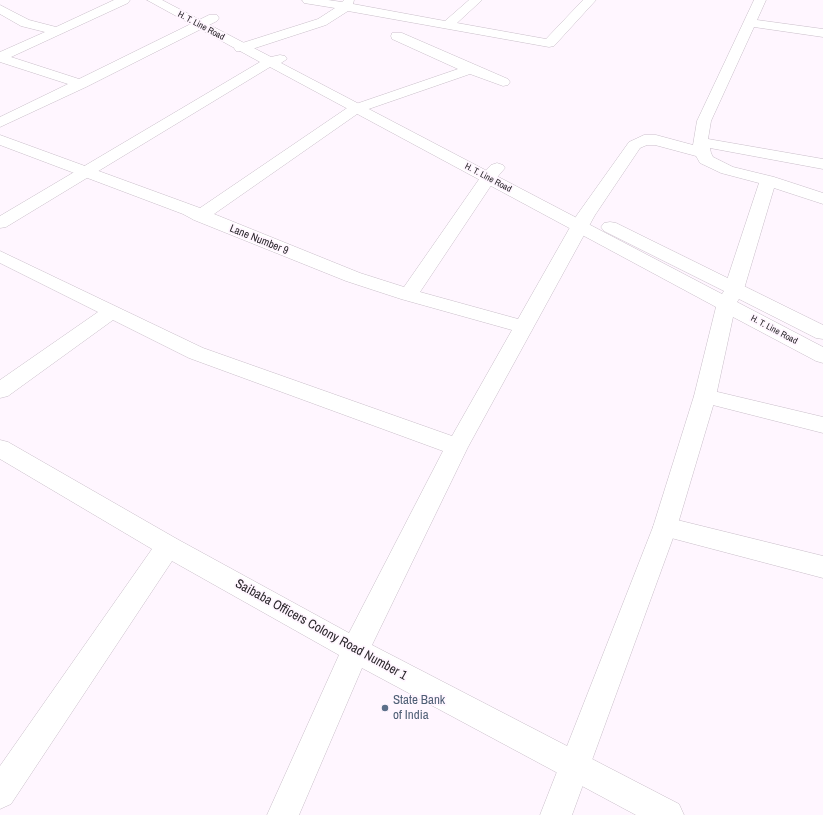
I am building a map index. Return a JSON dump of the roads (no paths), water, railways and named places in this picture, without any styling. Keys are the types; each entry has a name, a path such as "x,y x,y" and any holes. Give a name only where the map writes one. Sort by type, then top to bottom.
{"street":[{"path":"0,57 124,0"},
{"name":"H. T. Line Road","path":"153,0 355,109 493,173"},
{"name":"H. T. Line Road","path":"178,0 372,103 493,173 582,221 730,297 823,356"},
{"path":"308,0 348,3 447,25 550,43 590,0"},
{"path":"447,25 476,0"},
{"path":"760,0 751,23 713,98 704,121 701,147 706,160 727,170 768,180 823,198"},
{"path":"241,48 322,22 348,3"},
{"path":"0,9 25,23 57,31"},
{"path":"0,123 213,18"},
{"path":"751,23 823,33"},
{"path":"397,36 470,69 503,82"},
{"path":"0,57 81,84"},
{"path":"0,223 269,62 285,57"},
{"path":"200,216 355,109 470,69"},
{"name":"Lane Number 9","path":"0,140 189,210 200,216 353,277 522,326"},
{"path":"283,815 355,650 457,447 522,326 582,221 634,144 644,140 656,140 823,164"},
{"path":"408,294 493,173"},
{"path":"556,815 665,527 705,396 730,297 768,180"},
{"path":"0,256 196,353 457,447"},
{"name":"H. T. Line Road","path":"730,297 823,333"},
{"path":"0,391 113,311"},
{"path":"705,396 823,425"},
{"name":"Saibaba Officers Colony Road Number 1","path":"1,451 355,650 668,815"},
{"path":"665,527 823,567"},
{"path":"0,793 168,546"}],"place":[{"name":"State Bank of India","path":"385,708"}]}
